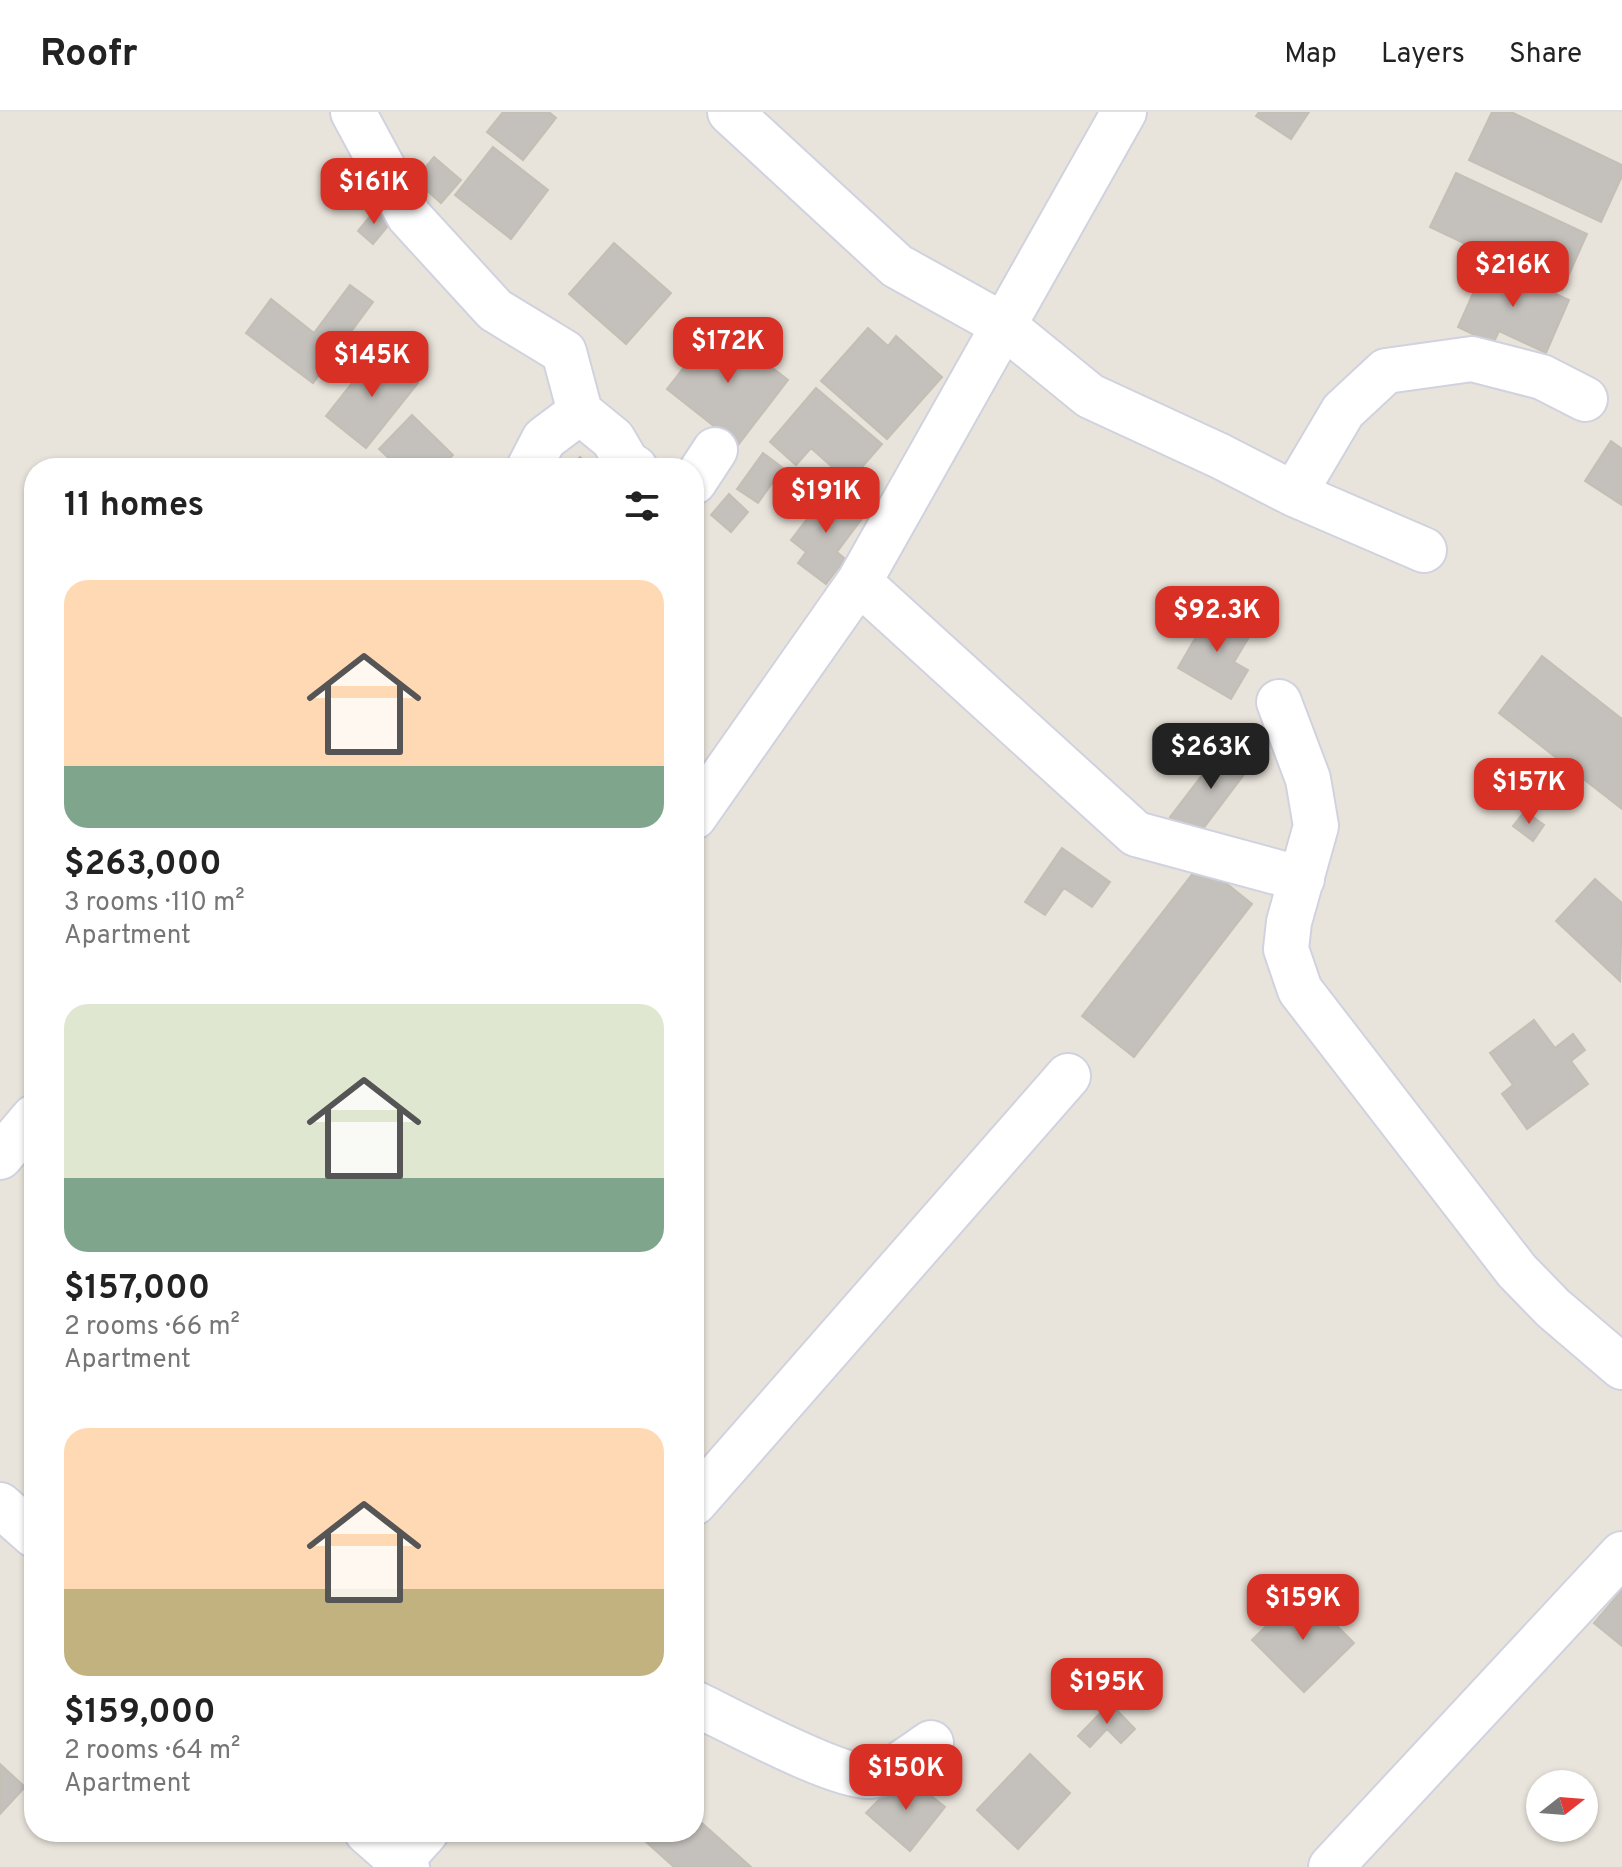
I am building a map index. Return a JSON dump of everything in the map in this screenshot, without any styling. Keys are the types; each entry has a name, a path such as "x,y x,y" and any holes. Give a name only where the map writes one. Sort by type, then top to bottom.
{"street":[{"path":"353,112 409,216 495,310 564,352 580,412 613,439 624,458"},
{"path":"730,112 897,266 1003,325 1090,396 1294,494 1424,550"},
{"path":"704,803 859,582 1124,112"},
{"path":"1294,494 1343,411 1386,371 1472,359 1542,377 1585,399"},
{"path":"534,458 544,439 580,412"},
{"path":"859,582 1136,834 1302,879"},
{"path":"1279,702 1308,779 1316,826 1289,922 1286,949 1300,990 1517,1271 1553,1308 1622,1367"},
{"path":"704,1492 1068,1076"},
{"path":"0,1157 24,1129"},
{"path":"0,1505 24,1526"},
{"path":"1331,1867 1622,1554"},
{"path":"704,1708 830,1768 861,1777 894,1767 931,1743"},
{"path":"388,1842 411,1853"}],"building":[{"path":"503,112 549,112 556,118 523,160 487,132"},
{"path":"1259,112 1309,112 1291,139 1256,116"},
{"path":"1492,112 1511,112 1622,165 1622,176 1601,222 1469,160"},
{"path":"493,147 548,190 511,239 455,195"},
{"path":"434,157 461,180 441,203 415,180"},
{"path":"1456,173 1587,234 1562,290 1430,227"},
{"path":"376,209 391,222 373,244 358,231"},
{"path":"614,243 671,293 626,344 569,294"},
{"path":"1487,262 1569,300 1546,353 1499,331 1493,344 1458,327"},
{"path":"350,285 373,302 313,383 246,333 271,299 314,333"},
{"path":"717,325 788,380 738,445 667,389"},
{"path":"868,328 888,346 896,336 942,377 887,439 821,381"},
{"path":"378,350 418,383 366,448 326,416"},
{"path":"816,388 882,444 849,482 811,448 796,465 770,442"},
{"path":"412,415 453,455 450,458 388,458 379,449"},
{"path":"1611,441 1622,449 1622,505 1585,481"},
{"path":"763,453 783,468 758,503 737,489"},
{"path":"830,489 864,516 837,552 845,559 826,584 798,563 806,552 791,540"},
{"path":"729,494 748,512 731,532 711,515"},
{"path":"1212,609 1252,632 1234,662 1248,670 1231,699 1178,668"},
{"path":"1542,656 1622,719 1622,809 1499,713"},
{"path":"1226,744 1252,764 1196,838 1170,817"},
{"path":"1525,811 1544,825 1533,841 1513,826"},
{"path":"1062,848 1110,882 1092,907 1064,888 1045,915 1025,902"},
{"path":"1201,863 1252,904 1134,1057 1082,1016"},
{"path":"1595,879 1622,903 1620,981 1556,921"},
{"path":"1534,1020 1555,1048 1573,1034 1585,1050 1571,1061 1588,1084 1527,1129 1502,1094 1513,1085 1490,1053"},
{"path":"1622,1590 1622,1646 1594,1623"},
{"path":"1302,1591 1354,1643 1304,1692 1252,1640"},
{"path":"1110,1703 1135,1729 1121,1743 1107,1729 1090,1747 1078,1736"},
{"path":"1030,1754 1070,1793 1018,1849 977,1810"},
{"path":"0,1764 24,1788 0,1814"},
{"path":"904,1774 945,1807 910,1851 866,1813"},
{"path":"704,1825 751,1867 674,1867 646,1842 704,1842"}]}
